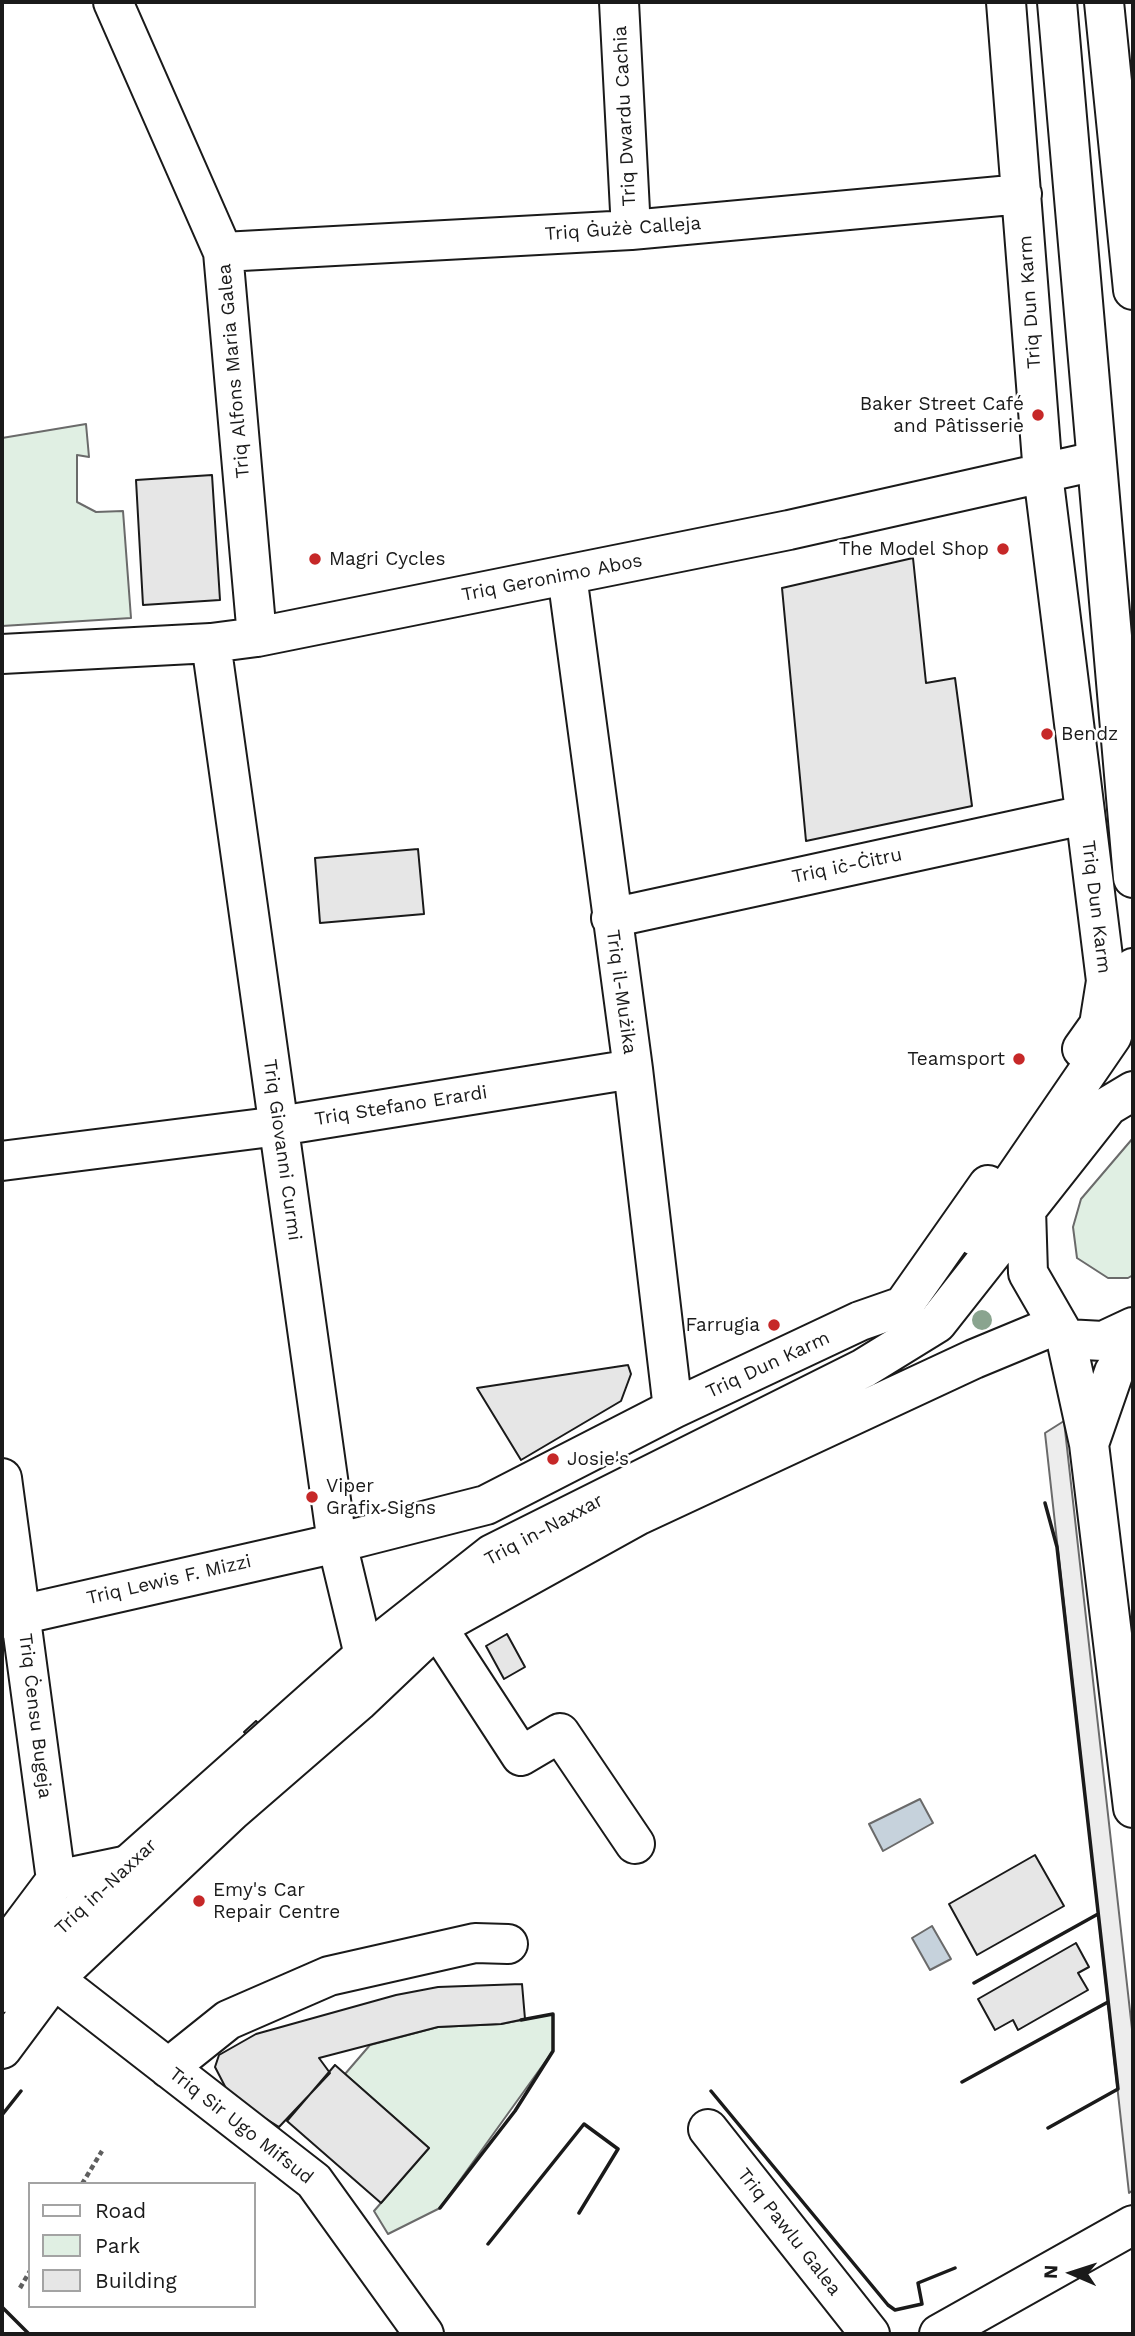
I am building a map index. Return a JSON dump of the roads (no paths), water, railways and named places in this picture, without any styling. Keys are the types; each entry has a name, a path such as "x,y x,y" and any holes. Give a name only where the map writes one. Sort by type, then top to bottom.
{"main road":[{"name":"Triq Alfons Maria Galea","path":"113,2 223,252 257,637"},
{"name":"Triq Dwardu Cachia","path":"619,2 631,230"},
{"name":"Triq Dun Karm","path":"337,1543 486,1505 673,1409 860,1321 903,1306 1099,1025 1106,981 1044,474 1006,2"},
{"path":"1057,2 1096,461 1121,713 1133,878"},
{"path":"1104,2 1133,290"},
{"name":"Triq Ġużè Calleja","path":"223,252 631,230 1022,194"},
{"name":"Triq Geronimo Abos","path":"2,653 211,643 257,637 567,575 1096,461"},
{"name":"Triq il-Mużika","path":"567,575 633,1069 673,1409"},
{"name":"Triq Giovanni Curmi","path":"211,643 337,1543 364,1655"},
{"name":"Triq iċ-Ċitru","path":"611,918 1084,815"},
{"path":"864,1368 922,1314 1105,1047 1112,1036 1133,968"},
{"path":"1121,1099 1133,1025"},
{"name":"Triq Stefano Erardi","path":"2,1161 279,1126 633,1069"},
{"name":"Triq in-Naxxar","path":"2,2049 22,1950 128,1865 364,1655 492,1553 864,1368 937,1324 1026,1209 1121,1099"},
{"path":"1026,1209 1028,1273 1061,1332 1089,1444 1133,1808"},
{"name":"Triq in-Naxxar","path":"22,1950 232,1812 358,1702 437,1627 639,1515 974,1359 1061,1332 1103,1341 1133,1327"},
{"path":"1089,1444 1114,1372 1133,1343"},
{"name":"Triq Ċensu Bugeja","path":"2,1478 12,1616 56,1880"},
{"name":"Triq Lewis F. Mizzi","path":"12,1616 337,1543"},
{"path":"437,1627 521,1756 559,1733 635,1844"},
{"path":"56,1880 128,1865"},
{"name":"Triq in-Naxxar","path":"2,1993 56,1880"},
{"path":"168,2068 228,2020 329,1976 475,1943 508,1944"},
{"name":"Triq Sir Ugo Mifsud","path":"22,1950 314,2181 425,2334"},
{"name":"Triq Pawlu Galea","path":"708,2129 870,2334"},
{"path":"939,2334 1133,2225"}],"place":[{"name":"Baker Street Café and Pâtisserie","path":"1038,415"},
{"name":"The Model Shop","path":"1003,549"},
{"name":"Magri Cycles","path":"315,559"},
{"name":"Bendz","path":"1047,734"},
{"name":"Teamsport","path":"1019,1059"},
{"name":"Farrugia","path":"774,1325"},
{"name":"Josie's","path":"553,1459"},
{"name":"Viper Grafix Signs","path":"312,1497"},
{"name":"Emy's Car Repair Centre","path":"199,1901"}]}
